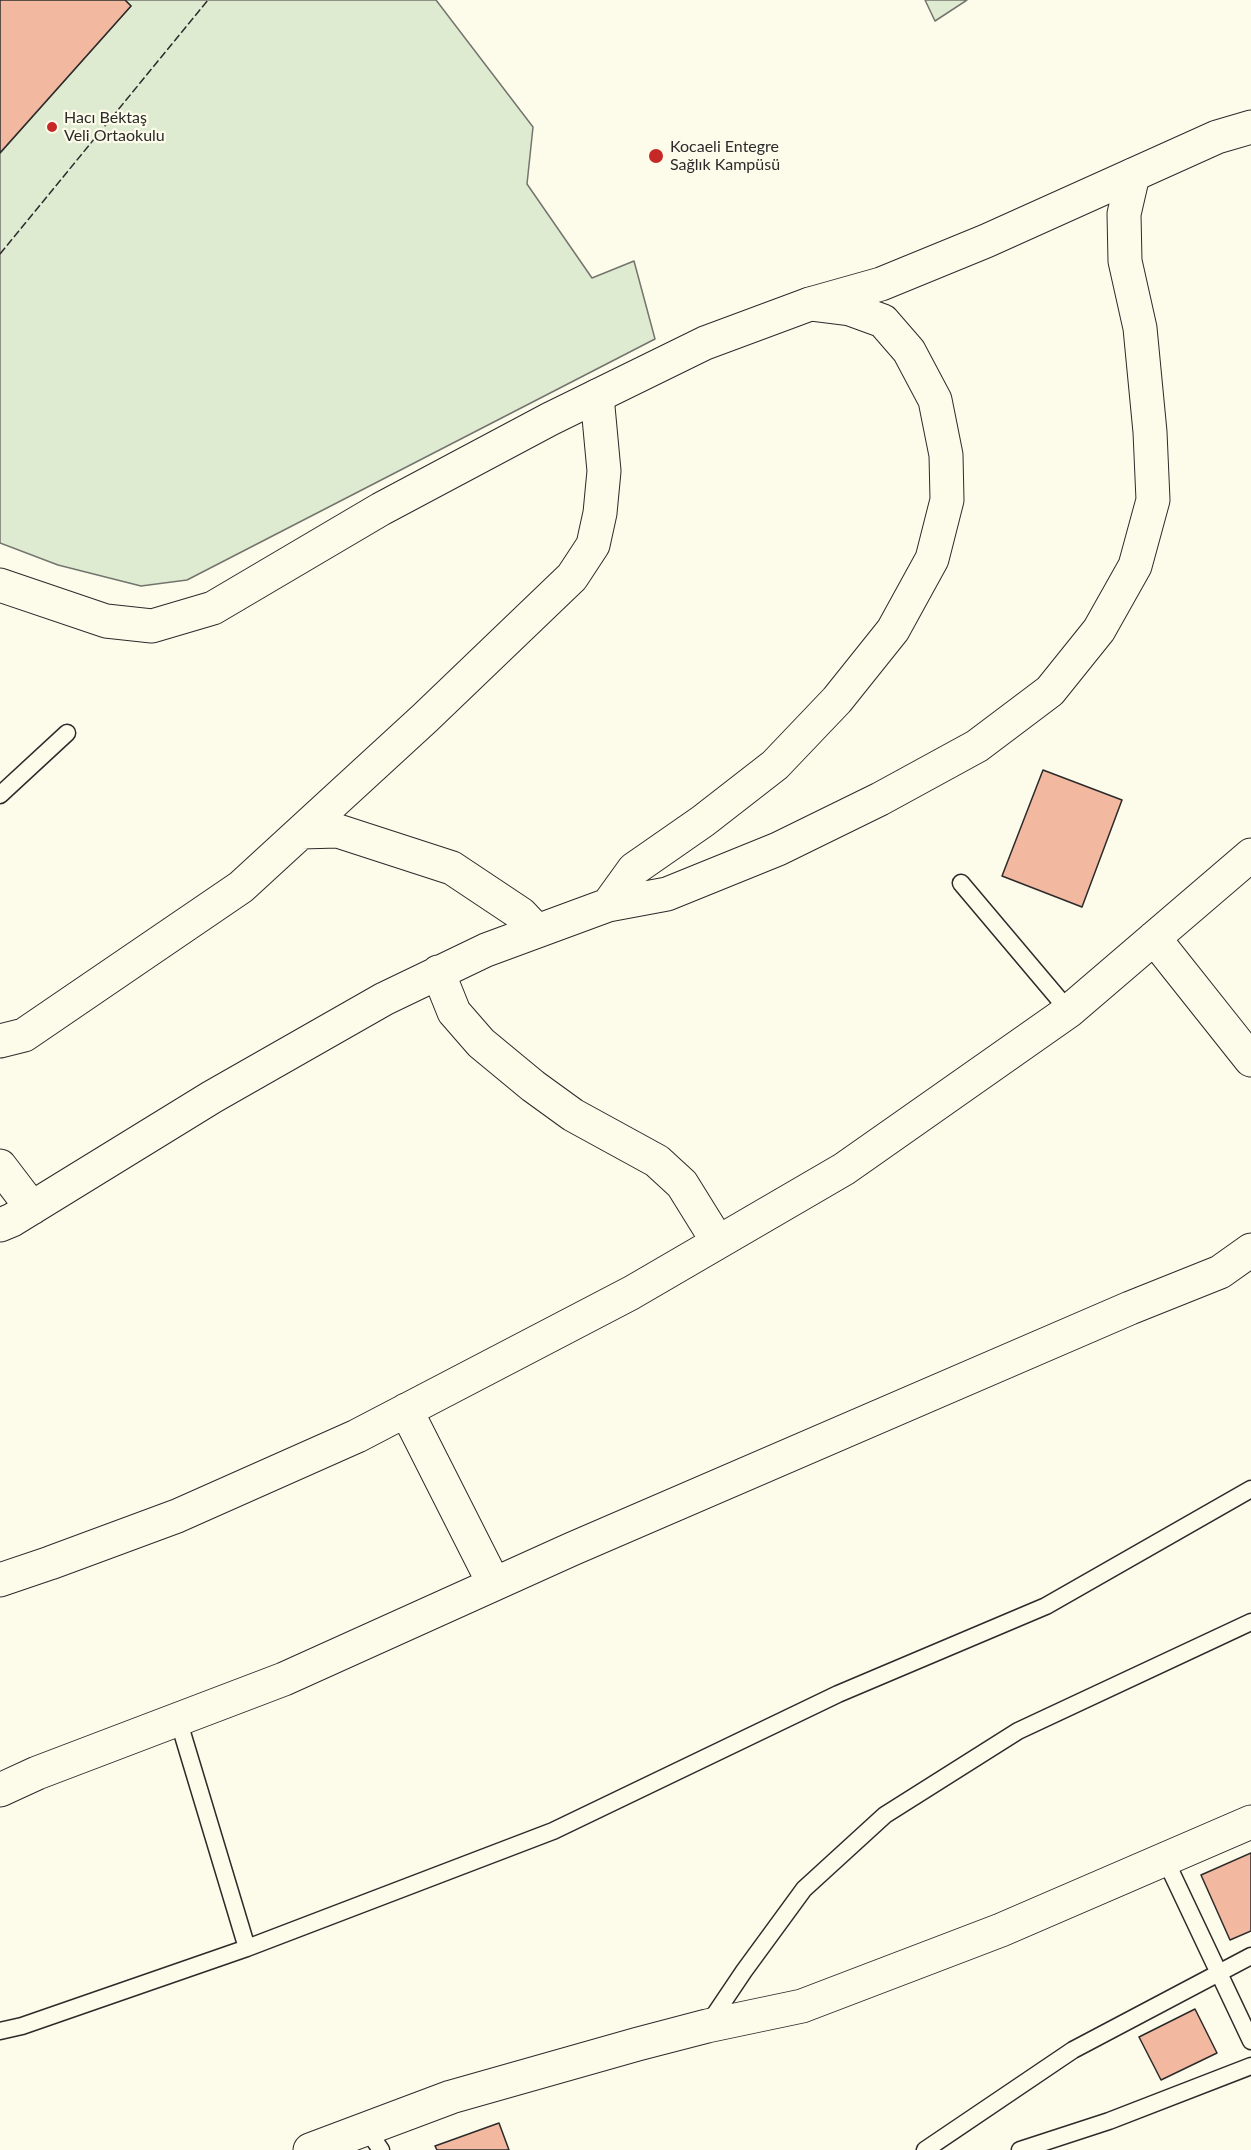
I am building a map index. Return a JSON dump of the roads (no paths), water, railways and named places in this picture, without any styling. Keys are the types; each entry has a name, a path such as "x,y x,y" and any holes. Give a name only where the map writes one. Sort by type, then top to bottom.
{"street":[{"path":"0,585 106,621 129,624 152,626 213,609 381,509 597,396 705,343 810,304 881,284 986,242 1217,137 1251,127"},
{"path":"0,1225 32,1208 212,1097 384,999 486,950 608,905 667,894 778,849 880,799 977,746 1050,691 1099,630 1134,566 1153,500 1150,432 1140,328 1125,261 1124,214 1133,175"},
{"path":"608,905 634,869 703,821 775,765 837,700 893,630 932,559 946,500 946,455 935,400 909,351 883,321 850,309 810,304"},
{"path":"0,1041 24,1035 241,887 425,718 572,576 593,544 600,513 604,471 597,396"},
{"path":"301,832 338,831 452,868 521,914 537,931"},
{"path":"0,1580 177,1516 357,1436 631,1293 844,1168 1069,1011 1251,855"},
{"path":"1154,938 1251,1060"},
{"path":"438,972 454,1012 481,1044 532,1086 573,1115 657,1161 682,1184 718,1242"},
{"path":"0,1166 32,1208"},
{"path":"0,1790 37,1773 284,1679 494,1584 1130,1308 1221,1272 1251,1250"},
{"path":"406,1410 494,1584"},
{"path":"310,2150 373,2139 451,2097 707,2026 802,2006 1000,1930 1251,1822"}],"lane":[{"path":"0,795 67,733"},
{"path":"961,883 1069,1011"},
{"path":"0,2031 22,2026 248,1948 554,1831 838,1694 1046,1606 1251,1489"},
{"path":"707,2026 804,1889 885,1815 1018,1731 1251,1622"},
{"path":"178,1719 248,1948"},
{"path":"1165,1859 1251,2041"},
{"path":"925,2150 1073,2050 1251,1956"},
{"path":"1020,2150 1109,2121 1251,2066"}],"place":[{"name":"Hacı Bektaş Veli Ortaokulu","path":"52,127"},
{"name":"Kocaeli Entegre Sağlık Kampüsü","path":"656,156"}]}
